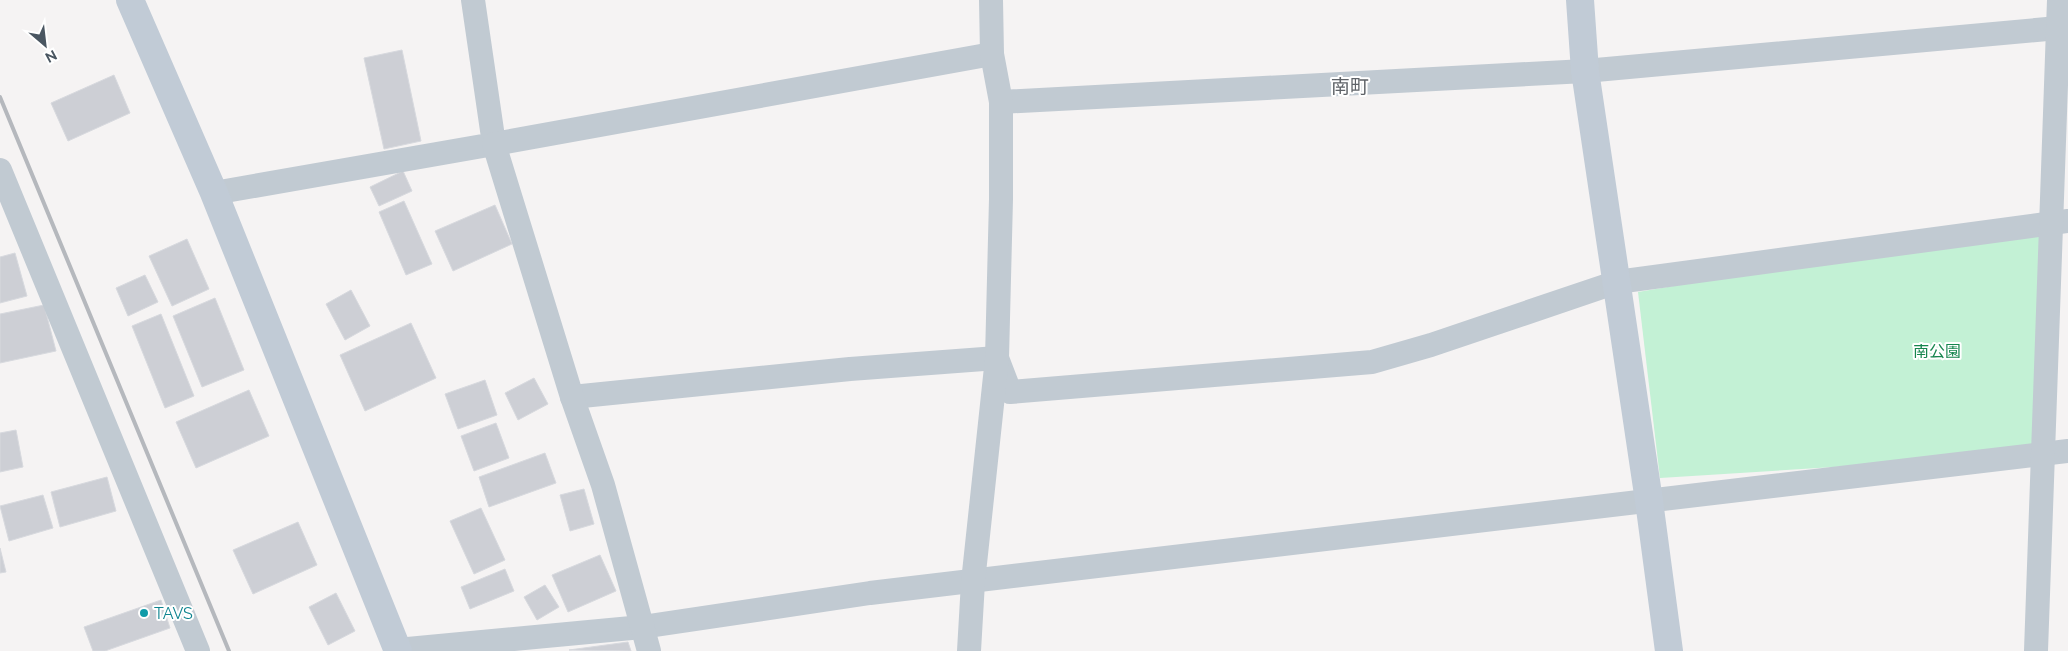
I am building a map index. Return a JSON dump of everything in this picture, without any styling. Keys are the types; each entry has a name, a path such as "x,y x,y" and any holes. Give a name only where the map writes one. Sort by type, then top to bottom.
{"street":[{"path":"130,0 214,194 398,650 642,627 870,593 2068,451"},
{"path":"473,0 494,144 572,397 603,485 650,651"},
{"path":"969,651 973,582 997,358 1001,199 1001,102 992,54 991,0"},
{"path":"1580,0 1585,71 1649,501 1669,651"},
{"path":"2036,651 2043,454 2060,221 2059,0"},
{"path":"1001,102 1585,71 2058,28"},
{"path":"214,194 992,54"},
{"path":"0,170 198,651"},
{"path":"997,358 1010,392 1372,362 1617,282 2060,221"},
{"path":"572,397 850,369 997,358"}],"green space":[{"name":"南公園","path":"2051,222 2043,454 1660,478 1638,292"}],"building":[{"path":"402,50 421,141 384,149 364,58"},
{"path":"114,75 130,113 68,141 51,103"},
{"path":"403,171 412,191 379,206 370,187"},
{"path":"404,201 432,264 406,275 379,212"},
{"path":"495,205 512,244 453,271 435,231"},
{"path":"187,239 209,289 172,306 149,256"},
{"path":"15,253 27,296 0,303 0,257"},
{"path":"145,275 158,302 128,316 116,288"},
{"path":"351,290 370,326 345,340 326,304"},
{"path":"215,298 244,370 202,387 173,316"},
{"path":"44,305 56,351 0,363 0,314"},
{"path":"161,314 194,396 165,408 132,326"},
{"path":"411,323 436,378 365,411 340,355"},
{"path":"534,378 548,404 518,420 505,393"},
{"path":"485,380 497,415 458,429 445,394"},
{"path":"249,390 269,436 196,468 176,422"},
{"path":"496,423 509,458 474,471 461,436"},
{"path":"16,430 23,467 0,472 0,433"},
{"path":"545,453 556,483 489,507 479,477"},
{"path":"107,477 116,511 60,527 51,492"},
{"path":"584,489 594,524 570,531 560,495"},
{"path":"43,495 53,528 9,541 0,506"},
{"path":"481,508 505,560 474,574 450,521"},
{"path":"298,522 317,565 253,594 233,550"},
{"path":"0,548 6,572 0,573"},
{"path":"600,555 616,591 568,612 552,575"},
{"path":"505,569 514,591 470,609 461,587"},
{"path":"545,585 559,607 537,620 524,597"},
{"path":"336,593 355,631 328,645 309,607"},
{"name":"TAVS","path":"161,600 170,628 105,651 93,651 84,627"},
{"path":"628,642 631,651 569,650"}],"railway":[{"path":"0,97 229,651"}],"place":[{"name":"TAVS","path":"144,613"}],"district":[{"name":"南町","path":"1350,86"}]}
